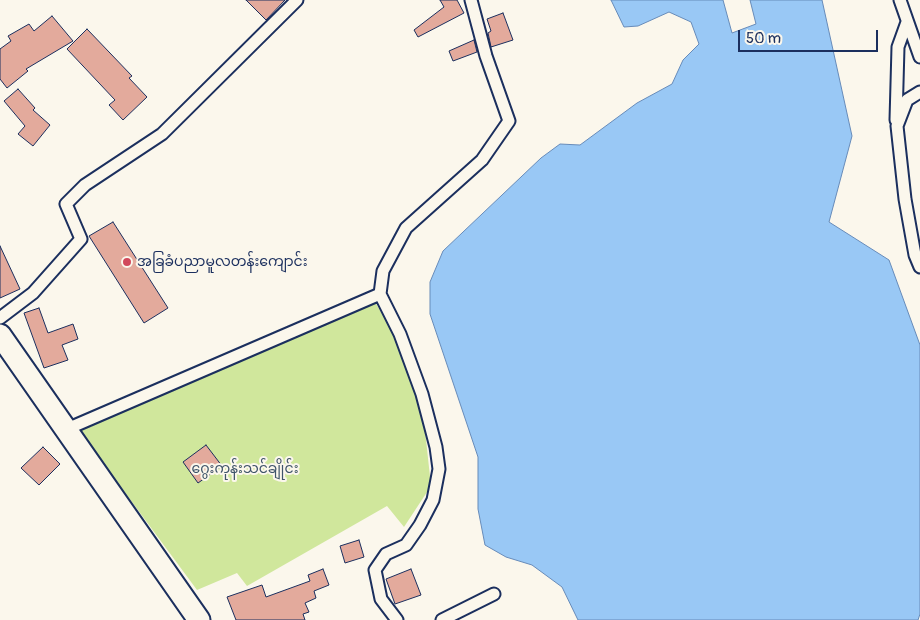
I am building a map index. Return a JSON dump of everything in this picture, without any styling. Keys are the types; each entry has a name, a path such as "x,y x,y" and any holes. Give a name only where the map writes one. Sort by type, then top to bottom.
{"street":[{"path":"0,335 199,620"}],"lane":[{"path":"0,318 33,294 80,239 66,204 84,186 162,134 297,0"},
{"path":"396,620 380,599 375,570 386,554 406,545 420,524 433,500 439,469 436,447 422,394 400,334 380,294 383,271 406,228 482,160 509,121 486,56 471,0"},
{"path":"900,0 920,57"},
{"path":"907,22 898,46 897,126 905,199 915,255 920,267"},
{"path":"897,126 907,100 920,92"},
{"path":"67,429 380,294"},
{"path":"442,620 494,594"}],"green space":[{"name":"ဂွေးကုန်းသင်ချိုင်း","path":"375,302 397,339 424,421 431,486 404,527 387,506 247,586 237,573 197,590 78,429"}],"water":[{"path":"611,0 723,0 732,33 756,24 750,0 822,0 852,136 829,222 889,260 920,345 920,614 918,620 578,620 562,587 532,565 506,557 485,545 478,509 478,457 430,314 430,282 443,251 541,158 560,144 580,145 637,103 672,84 683,60 699,44 691,22 669,12 638,26 624,27"}],"building":[{"path":"246,0 285,0 266,20"},
{"path":"440,0 457,0 464,13 418,37 414,30 444,7"},
{"path":"503,13 513,40 491,47 488,33 491,31 487,19"},
{"path":"52,16 73,41 26,69 28,71 7,88 0,79 0,49 11,41 8,36 29,24 34,31"},
{"path":"87,29 132,76 129,78 147,97 123,120 109,105 115,100 67,49"},
{"path":"474,40 477,52 453,61 449,51"},
{"path":"18,89 35,108 33,110 50,125 33,146 18,134 25,126 4,101"},
{"path":"113,222 168,308 144,323 89,236"},
{"path":"0,246 20,289 0,298"},
{"path":"39,308 48,333 73,324 78,339 62,345 68,360 44,368 24,313"},
{"path":"206,445 222,466 198,483 183,462"},
{"path":"43,447 60,464 39,485 21,468"},
{"path":"359,540 364,557 345,563 340,546"},
{"path":"323,569 329,585 314,591 316,598 305,603 309,612 303,614 305,620 236,620 227,597 262,585 266,597 310,581 308,575"},
{"path":"411,569 421,595 395,604 386,579"}],"place":[{"name":"အခြခံပညာမူလတန်းကျောင်း","path":"127,262"}]}
